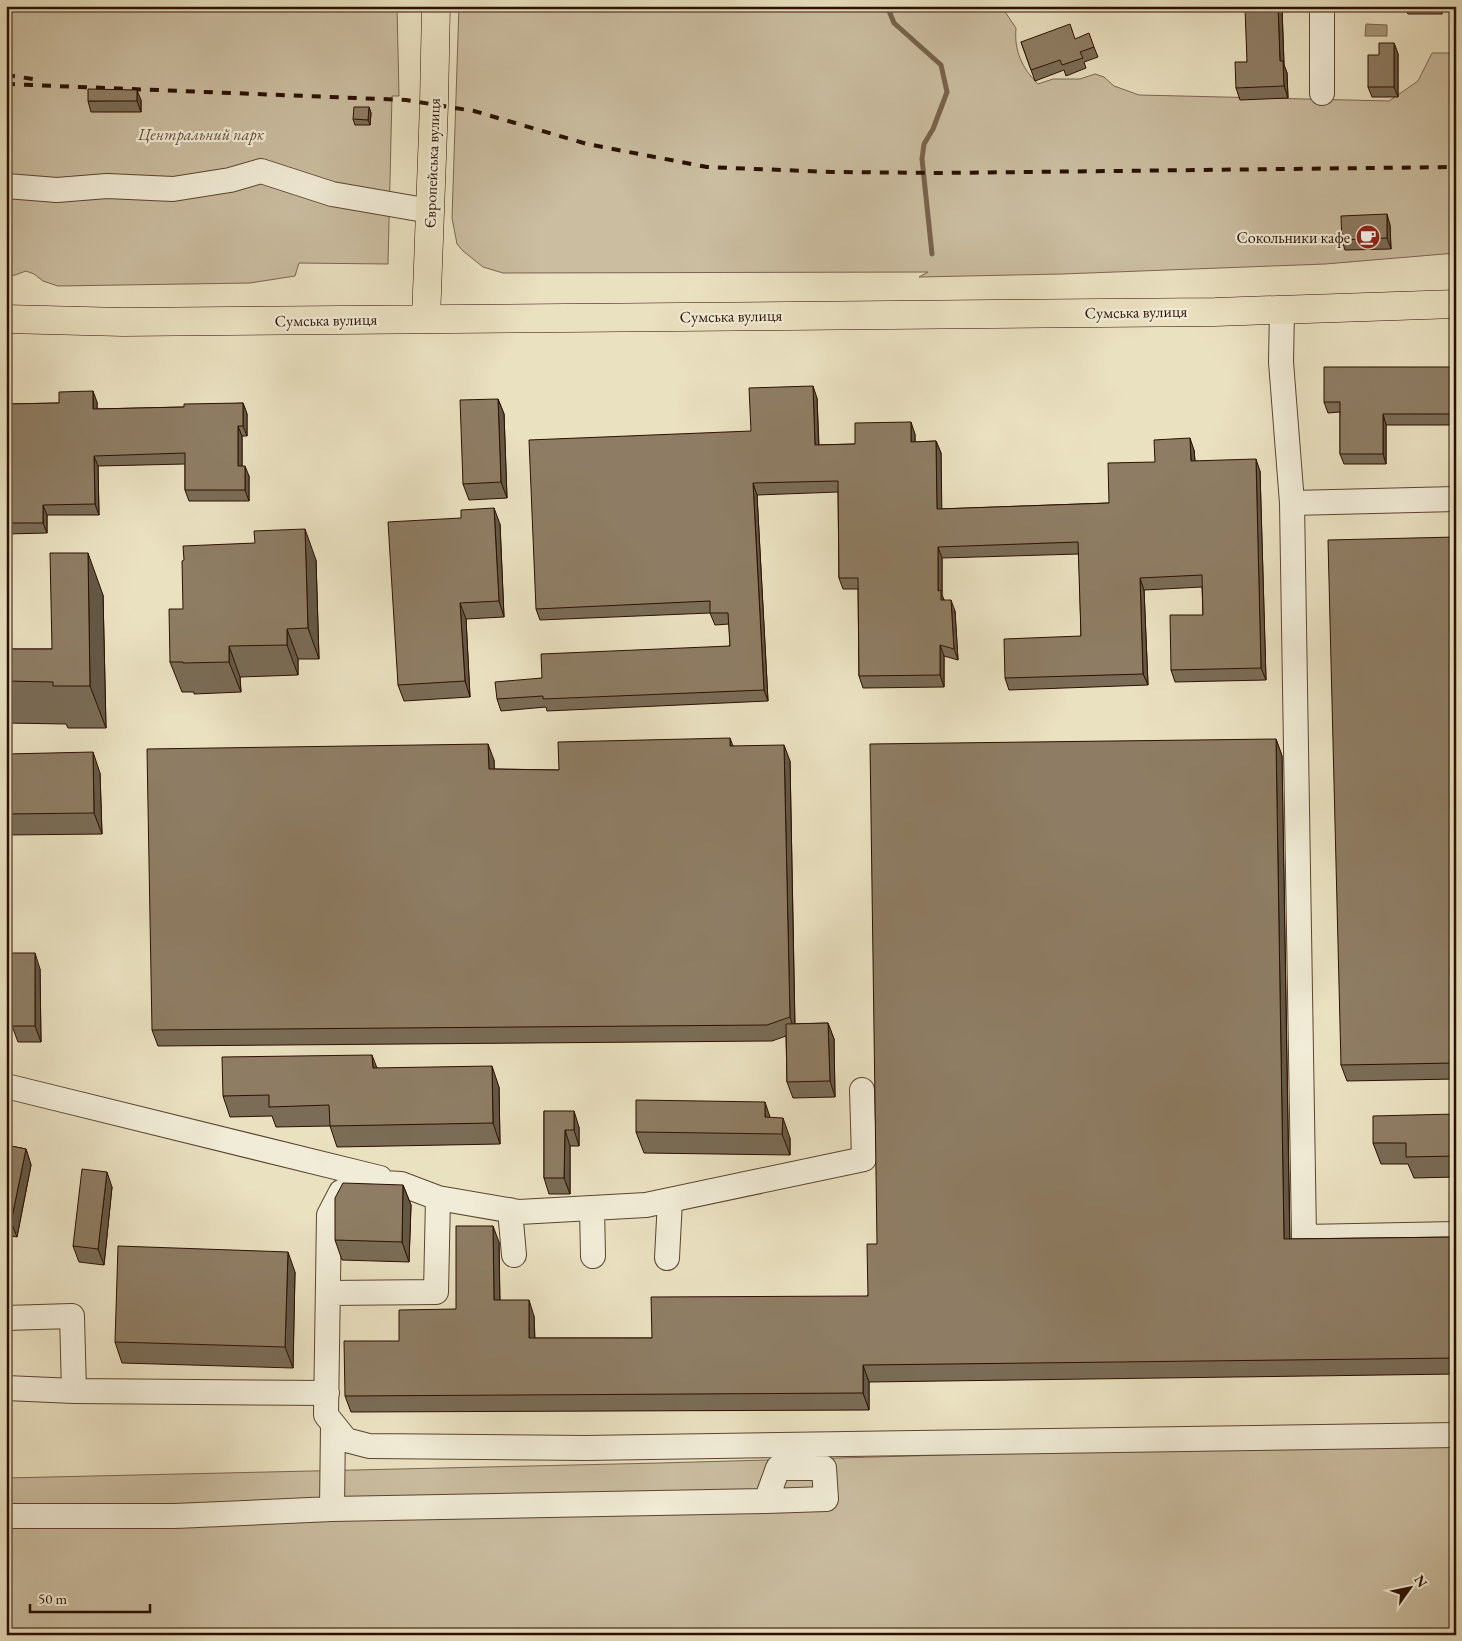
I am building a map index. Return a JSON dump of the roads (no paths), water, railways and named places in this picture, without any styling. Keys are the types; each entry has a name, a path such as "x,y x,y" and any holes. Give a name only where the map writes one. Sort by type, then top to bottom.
{"main road":[{"name":"Європейська вулиця","path":"426,319 436,6"},
{"name":"Сумська вулиця","path":"6,320 132,322 1282,310 1456,304"}],"street":[{"path":"1322,6 1322,93"},
{"path":"6,186 57,190 106,186 173,189 230,180 260,171 332,194 430,211"},
{"path":"1282,310 1281,362 1292,504 1304,1236 1456,1234"},
{"path":"1292,504 1456,499"},
{"path":"6,1086 401,1184 438,1198 519,1212 646,1205 864,1159 862,1090"},
{"path":"401,1184 367,1182 341,1192 329,1215 326,1415 346,1440 369,1446 585,1448 1456,1435"},
{"path":"328,1292 436,1292 438,1198"},
{"path":"667,1258 670,1200"},
{"path":"592,1208 593,1256"},
{"path":"510,1210 514,1255"},
{"path":"6,1318 72,1316 74,1391"},
{"path":"6,1388 74,1391 327,1393"},
{"path":"332,1509 333,1424"},
{"path":"6,1514 11,1516 175,1516 332,1509 766,1501"}],"waterway":[{"path":"887,6 894,23 941,65 947,92 933,129 924,144 922,159 932,254"}],"railway":[{"path":"6,75 33,79"},
{"path":"6,84 406,100 474,111 587,144 707,167 831,172 941,173 1456,167"}],"place":[{"name":"Сокольники кафе","path":"1368,237"}],"park label":[{"name":"Центральний парк","path":"201,134"}]}
